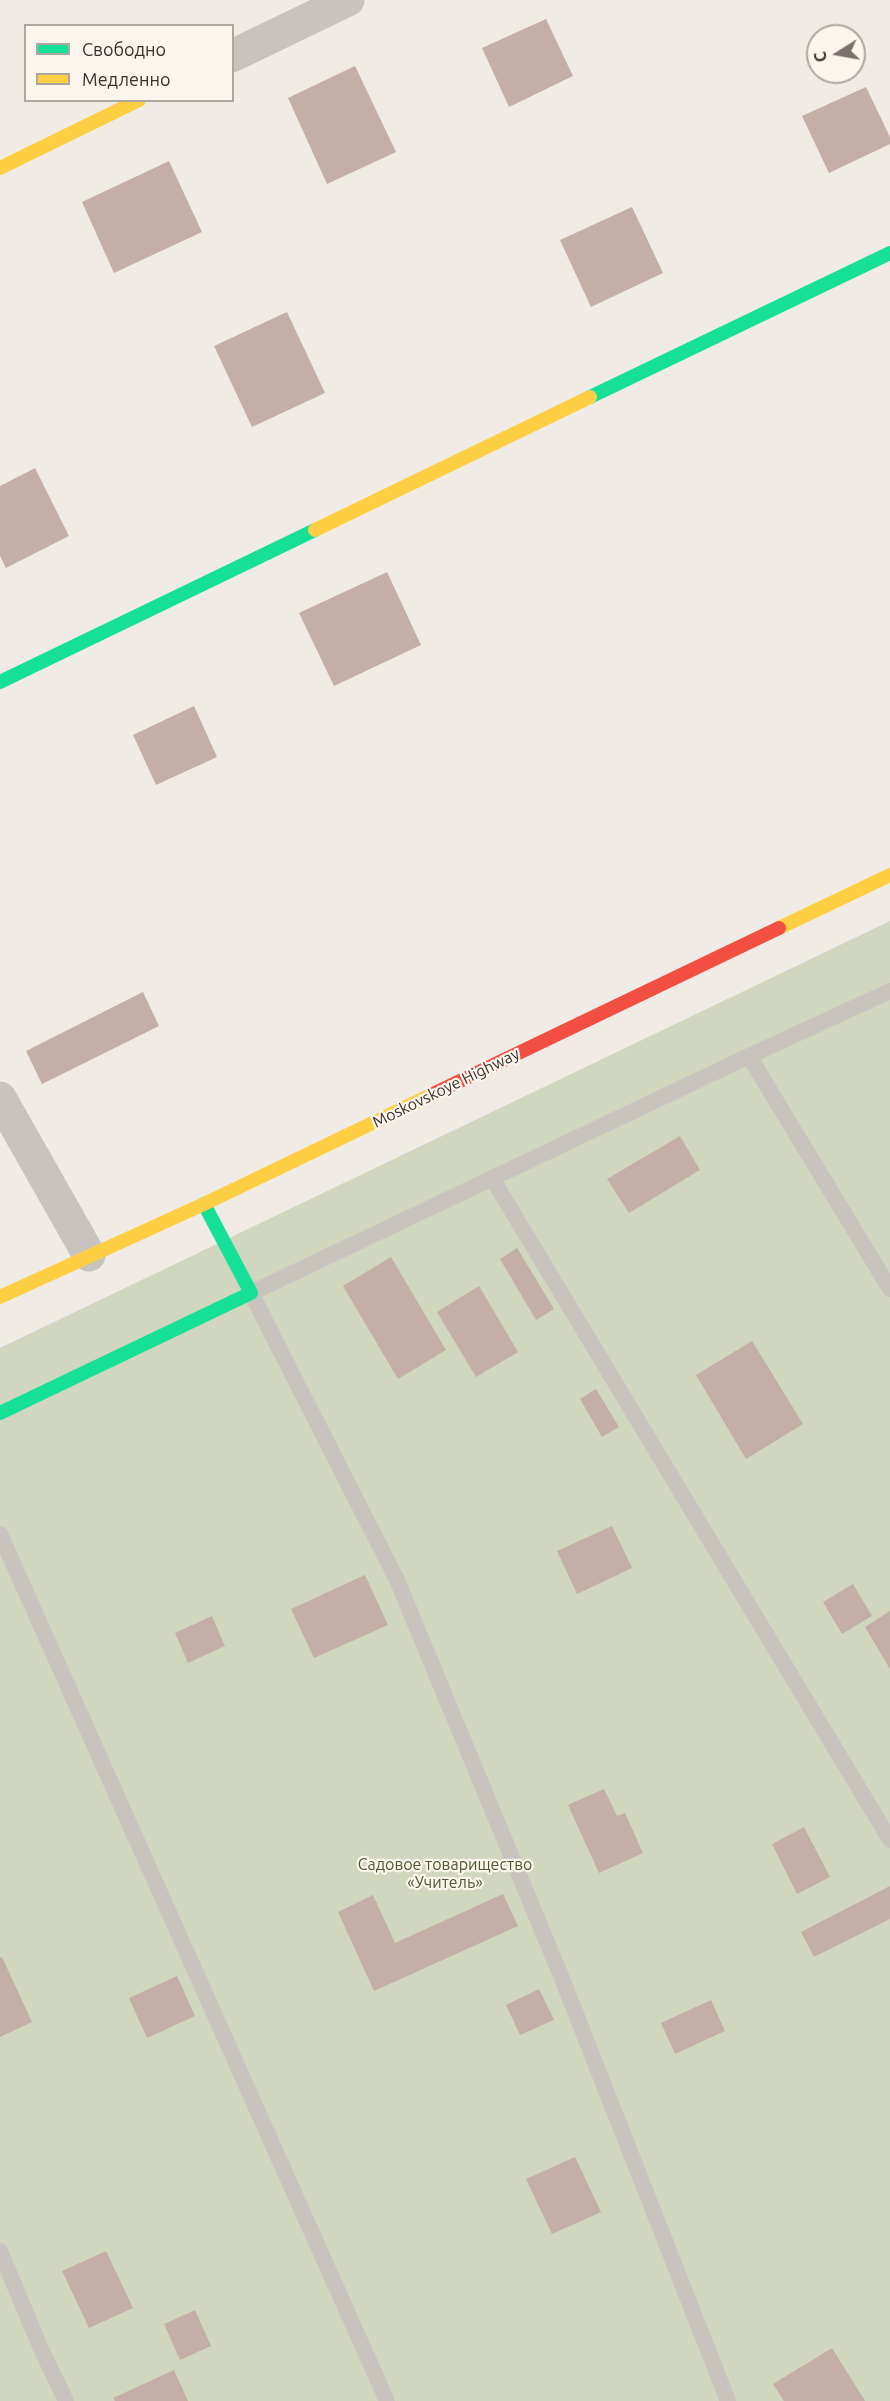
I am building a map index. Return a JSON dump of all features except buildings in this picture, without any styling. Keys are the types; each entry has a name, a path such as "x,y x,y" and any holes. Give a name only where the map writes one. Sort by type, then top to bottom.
{"main road":[{"path":"0,168 135,102"},
{"path":"0,682 890,253"},
{"name":"Moskovskoye Highway","path":"0,1297 204,1204 890,875"},
{"path":"0,1413 251,1293 204,1204"}],"street":[{"path":"234,55 348,0"},
{"path":"0,1098 89,1255"}],"lane":[{"path":"728,2401 561,1976 397,1580 251,1293 749,1056 890,992"},
{"path":"749,1056 890,1289"},
{"path":"492,1178 890,1840"},
{"path":"0,1534 387,2401"},
{"path":"0,2251 42,2351 66,2401"}],"green space":[{"name":"Садовое товарищество «Учитель»","path":"890,921 890,2401 0,2401 0,1348"}],"traffic: fast":[{"path":"590,397 890,253"},
{"path":"0,682 315,530"},
{"path":"0,1413 251,1293 204,1204"}],"traffic: slow":[{"path":"0,168 135,102"},
{"path":"315,530 590,397"},
{"path":"779,928 890,875"},
{"path":"0,1297 204,1204 435,1093"}],"traffic: jam":[{"path":"435,1093 779,928"}]}
